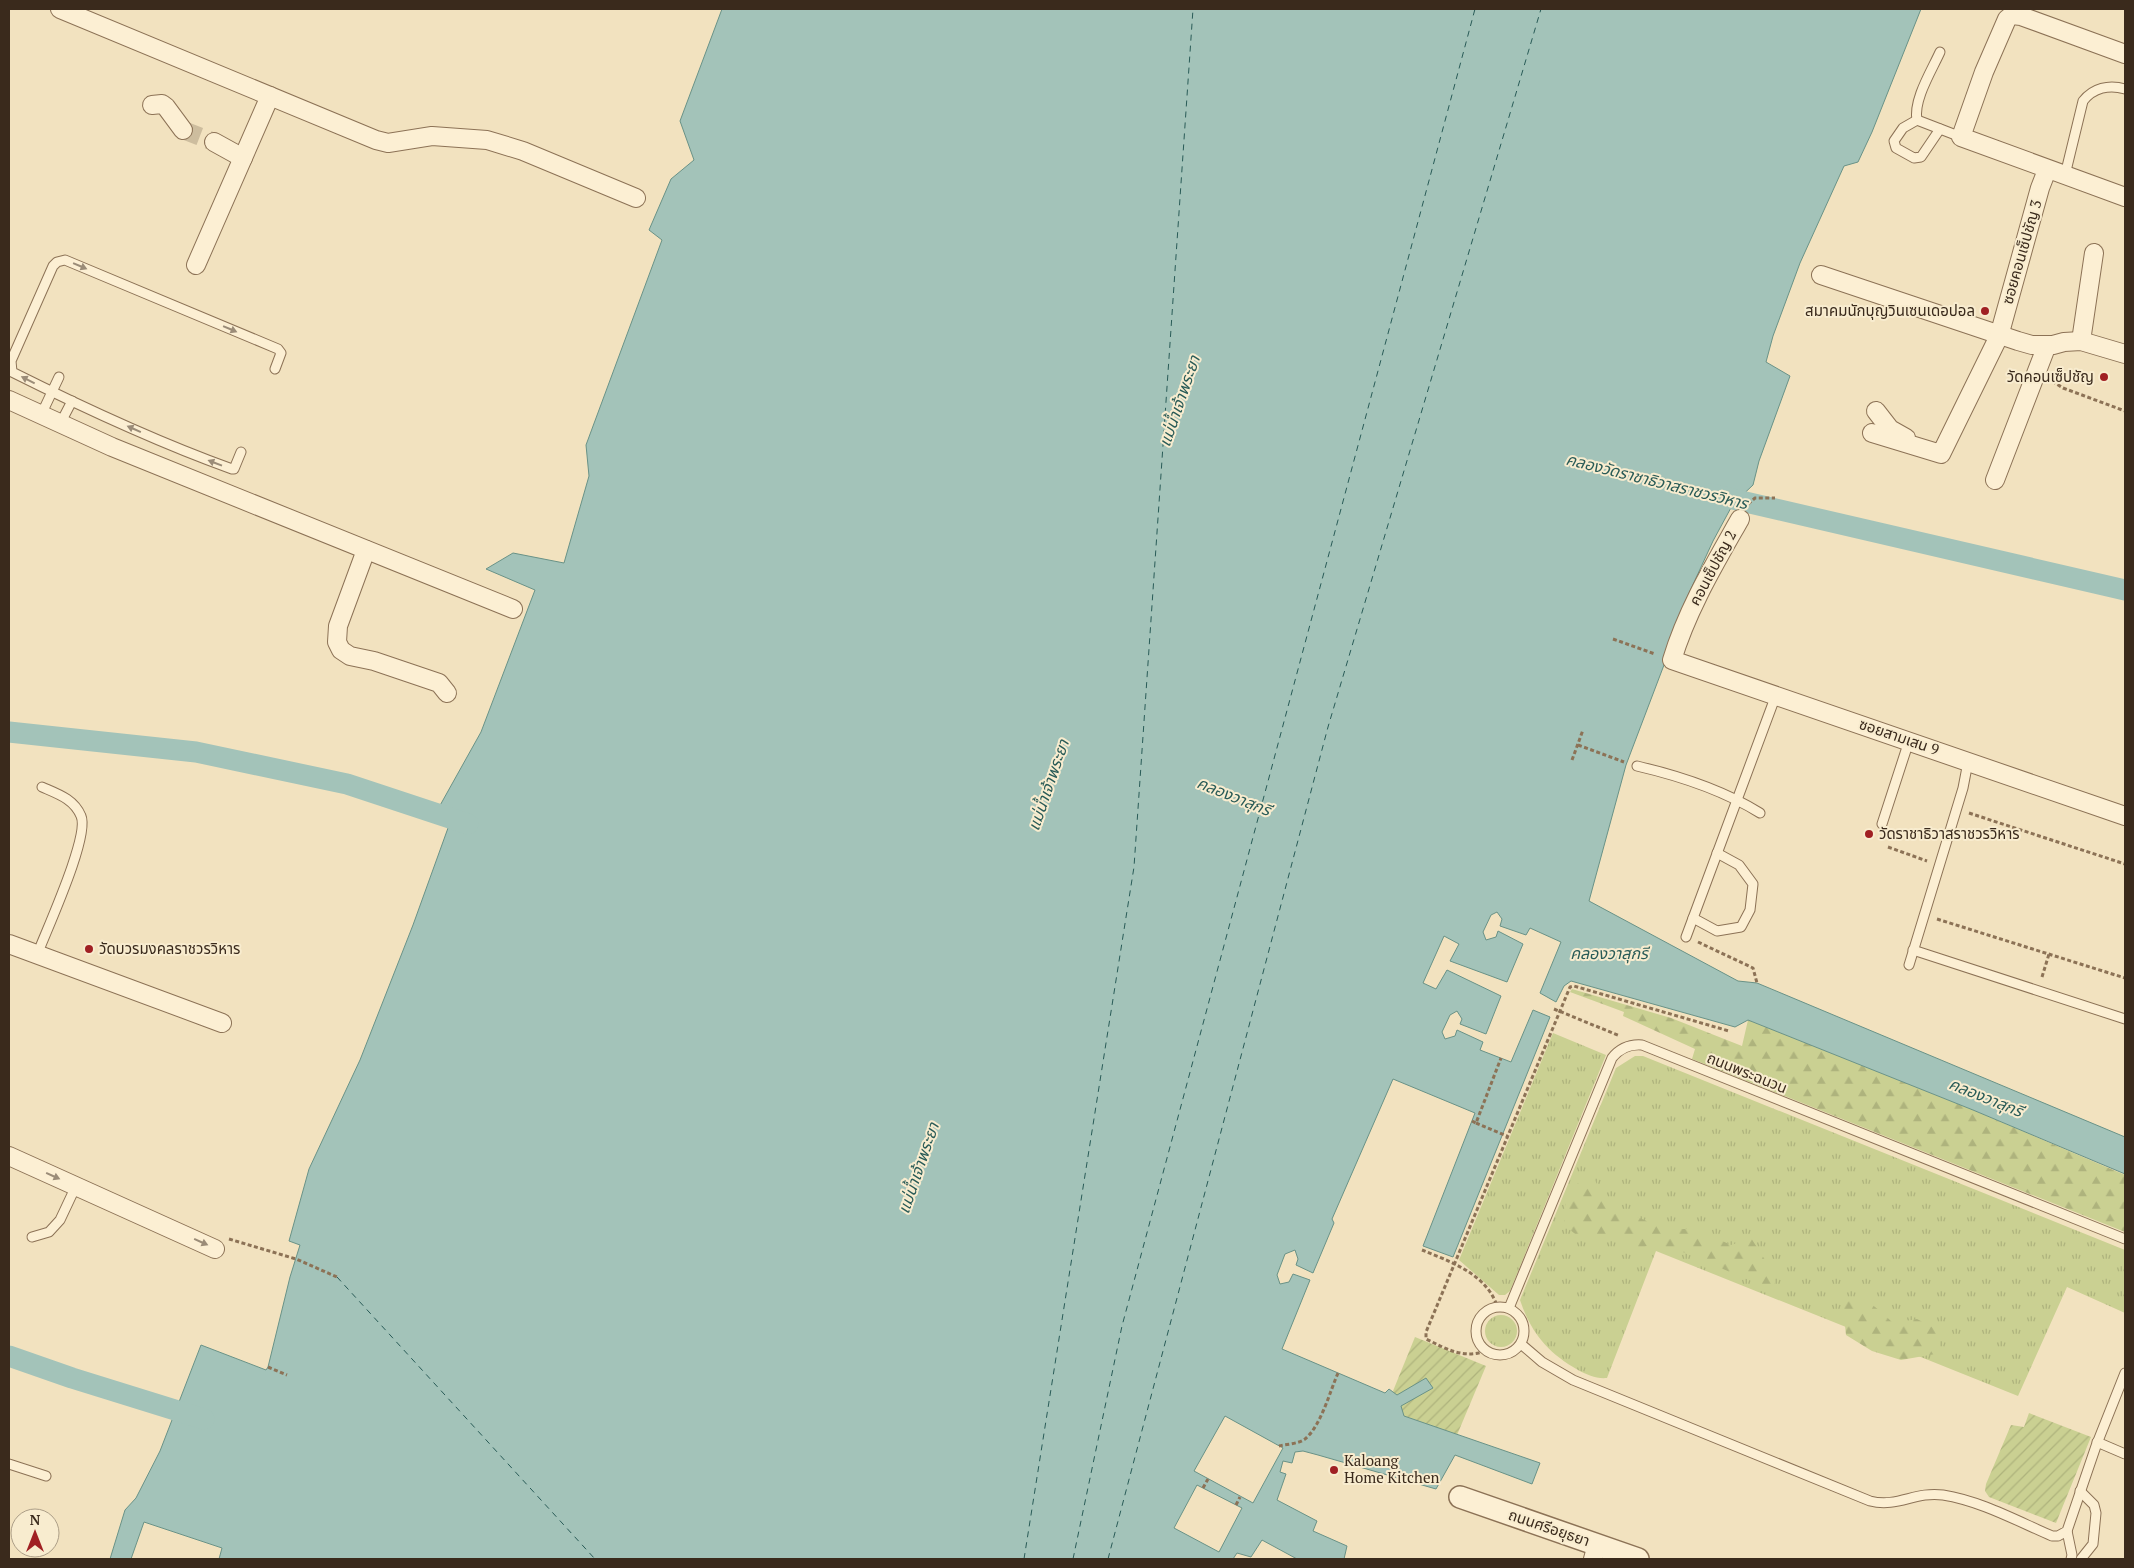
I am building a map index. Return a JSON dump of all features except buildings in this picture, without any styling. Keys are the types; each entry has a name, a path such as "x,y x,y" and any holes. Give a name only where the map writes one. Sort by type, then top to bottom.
{"street":[{"path":"60,9 388,143 432,136 487,140 523,151 636,198"},
{"path":"2125,54 2021,16 2012,15 2007,19 1984,72 1961,137 2125,197"},
{"path":"196,265 270,96"},
{"path":"152,105 162,104 166,107 183,130"},
{"path":"214,142 243,158"},
{"name":"ซอยคอนเซ็ปชัญ 3","path":"1999,336 2040,188 2047,170"},
{"path":"2080,341 2094,253"},
{"path":"1821,275 1999,336 2032,345 2080,341 2125,354"},
{"path":"1872,433 1941,454 1999,336"},
{"path":"1995,480 2047,345"},
{"path":"9,400 112,448 513,609"},
{"path":"1876,411 1890,429 1904,436 1914,447"},
{"name":"คอนเซ็ปชัญ 2","path":"1672,660 1679,636 1696,597 1740,519"},
{"path":"366,550 338,626 337,642 340,650 350,656 374,661 439,683 447,693"},
{"name":"ซอยสามเสน 9","path":"1672,660 2125,816"},
{"path":"9,944 222,1023"},
{"path":"9,1156 216,1249"},
{"name":"ถนนศรีอยุธยา","path":"1460,1497 1595,1552 1638,1559"}],"lane":[{"path":"1917,120 1918,101 1940,52"},
{"path":"2065,175 2083,101 2089,94 2098,89 2117,86 2125,89"},
{"path":"1917,120 1903,128 1894,141 1896,148 1914,158 1921,157 1940,130"},
{"path":"1917,120 1961,137"},
{"path":"241,452 234,469 232,469 180,445 52,392 12,372 10,364 53,266 61,260 278,349 281,353 275,369"},
{"path":"41,415 60,377"},
{"path":"60,424 72,401"},
{"path":"1686,936 1776,696"},
{"path":"1882,824 1909,741"},
{"path":"1909,965 1956,809 1968,762"},
{"path":"1637,766 1687,780 1737,799 1760,813"},
{"path":"37,955 80,845 83,823 81,814 70,800 42,787"},
{"path":"1693,918 1717,931 1741,927 1750,910 1753,884 1739,865 1717,853"},
{"path":"1913,950 2125,1019"},
{"name":"ถนนพระฉนวน","path":"1630,1046 1642,1045 2125,1239"},
{"path":"1509,1308 1612,1058 1617,1051 1630,1046"},
{"path":"32,1236 49,1232 60,1220 76,1186"},
{"path":"1497,1307 1509,1308 1521,1319 1524,1336 1521,1344 1508,1354 1500,1355 1486,1351 1476,1338 1476,1322 1486,1310 1497,1307"},
{"path":"1521,1344 1542,1362 1573,1380 1870,1501 1884,1504 1911,1497 1943,1495 1977,1504 2052,1536 2058,1536 2067,1531"},
{"path":"2071,1559 2071,1546 2067,1531 2097,1442 2125,1373"},
{"path":"2097,1442 2125,1454"},
{"path":"9,1464 46,1476"},
{"path":"2080,1491 2094,1505 2096,1513 2093,1544 2081,1559"}],"path":[{"path":"2050,378 2053,383 2063,388 2125,411"},
{"name":"คอนเซ็ปชัญ 2","path":"1740,519 1747,506 1755,498 1775,498"},
{"path":"1613,639 1672,660"},
{"path":"1572,760 1583,730"},
{"path":"1578,745 1637,766"},
{"path":"1956,809 2125,864"},
{"path":"1888,847 1939,865"},
{"path":"1924,915 2125,978"},
{"path":"1686,936 1753,968 1757,983"},
{"path":"2038,990 2049,954"},
{"path":"1486,1351 1470,1355 1462,1354 1426,1339 1426,1332 1506,1136 1570,987 1574,986 1729,1031"},
{"path":"1554,1009 1615,1033 1622,1037 1630,1046"},
{"path":"1501,1058 1474,1122 1506,1136"},
{"path":"216,1249 225,1238 296,1259 337,1277"},
{"path":"1422,1250 1463,1267 1493,1296 1497,1307"},
{"path":"268,1367 287,1375"},
{"path":"1279,1446 1304,1440 1321,1416 1338,1373"},
{"path":"1203,1488 1208,1479"},
{"path":"1236,1505 1240,1497"}],"green space":[{"path":"1572,989 1671,1018 1742,1046 1748,1020 1973,1110 2125,1175 2125,1232 1692,1059 1695,1049 1623,1016 1624,1012 1570,992"},
{"path":"1553,1033 1606,1055 1510,1291 1505,1295 1499,1295 1459,1260"},
{"path":"1635,1056 1643,1056 2125,1250 2125,1313 2067,1287 2018,1396 1656,1251 1607,1378 1596,1377 1578,1370 1558,1357 1542,1341 1529,1322 1520,1300 1616,1068"},
{"path":"1592,1175 1605,1199 1626,1212 1665,1229 1696,1229 1731,1245 1751,1238 1774,1274 1774,1286 1761,1285 1678,1250 1652,1244 1631,1252 1622,1235 1579,1237 1564,1225 1566,1202 1572,1189"},
{"path":"1842,1297 1870,1304 1881,1311 1893,1323 1917,1319 1938,1330 1941,1353 1901,1360 1872,1351 1846,1335"},
{"path":"1501,1315 1513,1319 1517,1331 1513,1343 1501,1347 1489,1343 1485,1331 1489,1319"},
{"path":"1415,1337 1486,1366 1457,1435 1404,1416 1393,1391"},
{"path":"2029,1413 2091,1437 2056,1523 1989,1497 1985,1491 1986,1484 2011,1425 2024,1427"}],"water":[{"path":"722,9 1921,9 1872,132 1858,162 1844,166 1800,263 1773,336 1766,362 1790,376 1759,461 1753,485 1733,504 1713,541 1684,604 1675,636 1626,765 1589,901 1738,981 1757,983 2125,1137 2125,1174 1973,1110 1748,1020 1735,1027 1571,981 1564,986 1556,1002 1540,993 1561,942 1530,928 1526,935 1500,926 1502,919 1497,912 1491,915 1483,932 1486,940 1496,937 1498,931 1523,944 1507,982 1450,961 1459,944 1444,936 1423,983 1436,989 1447,970 1501,996 1486,1034 1460,1024 1462,1019 1457,1011 1450,1015 1442,1032 1445,1039 1455,1036 1457,1030 1483,1042 1480,1050 1511,1062 1533,1010 1550,1017 1453,1257 1423,1246 1475,1113 1393,1079 1332,1219 1334,1223 1313,1273 1296,1265 1298,1259 1295,1250 1285,1254 1277,1275 1280,1284 1289,1282 1293,1274 1310,1280 1282,1349 1385,1393 1389,1389 1397,1395 1426,1378 1433,1388 1401,1406 1404,1416 1540,1463 1532,1484 1455,1455 1436,1489 1303,1451 1295,1452 1292,1463 1283,1461 1280,1472 1286,1474 1277,1500 1317,1521 1313,1531 1347,1546 1344,1559 1297,1559 1262,1540 1251,1557 1237,1553 1233,1559 219,1559 222,1548 144,1522 131,1559 110,1559 125,1510 136,1498 160,1451 201,1345 266,1370 268,1367 290,1277 300,1245 289,1241 309,1169 360,1060 413,925 448,828 438,809 481,732 535,590 486,569 513,553 564,563 589,476 586,445 662,240 649,230 671,179 694,160 680,121","holes":["1225,1416 1283,1448 1253,1503 1194,1471","1197,1485 1242,1508 1219,1552 1174,1528"]}],"waterway":[{"name":"คลองวัดราชาธิวาสราชวรวิหาร","path":"1711,494 2125,590"},
{"path":"9,732 196,752 347,784 468,824"},
{"path":"9,1356 72,1378 204,1419"}],"ferry route":[{"path":"1024,1559 1134,867 1193,9"},
{"path":"1073,1559 1122,1326 1475,9"},
{"path":"1108,1559 1328,727 1541,9"},
{"path":"337,1277 595,1559"}],"tunnel":[{"path":"183,130 214,142"}],"place":[{"name":"สมาคมนักบุญวินเซนเดอปอล","path":"1985,311"},
{"name":"วัดคอนเซ็ปชัญ","path":"2104,377"},
{"name":"วัดราชาธิวาสราชวรวิหาร","path":"1869,834"},
{"name":"วัดบวรมงคลราชวรวิหาร","path":"89,949"},
{"name":"Kaloang Home Kitchen","path":"1334,1470"}],"water label":[{"name":"แม่น้ำเจ้าพระยา","path":"1179,401"},
{"name":"แม่น้ำเจ้าพระยา","path":"1048,785"},
{"name":"คลองวาสุกรี","path":"1234,796"},
{"name":"คลองวาสุกรี","path":"1609,953"},
{"name":"คลองวาสุกรี","path":"1986,1097"},
{"name":"แม่น้ำเจ้าพระยา","path":"918,1168"}]}
